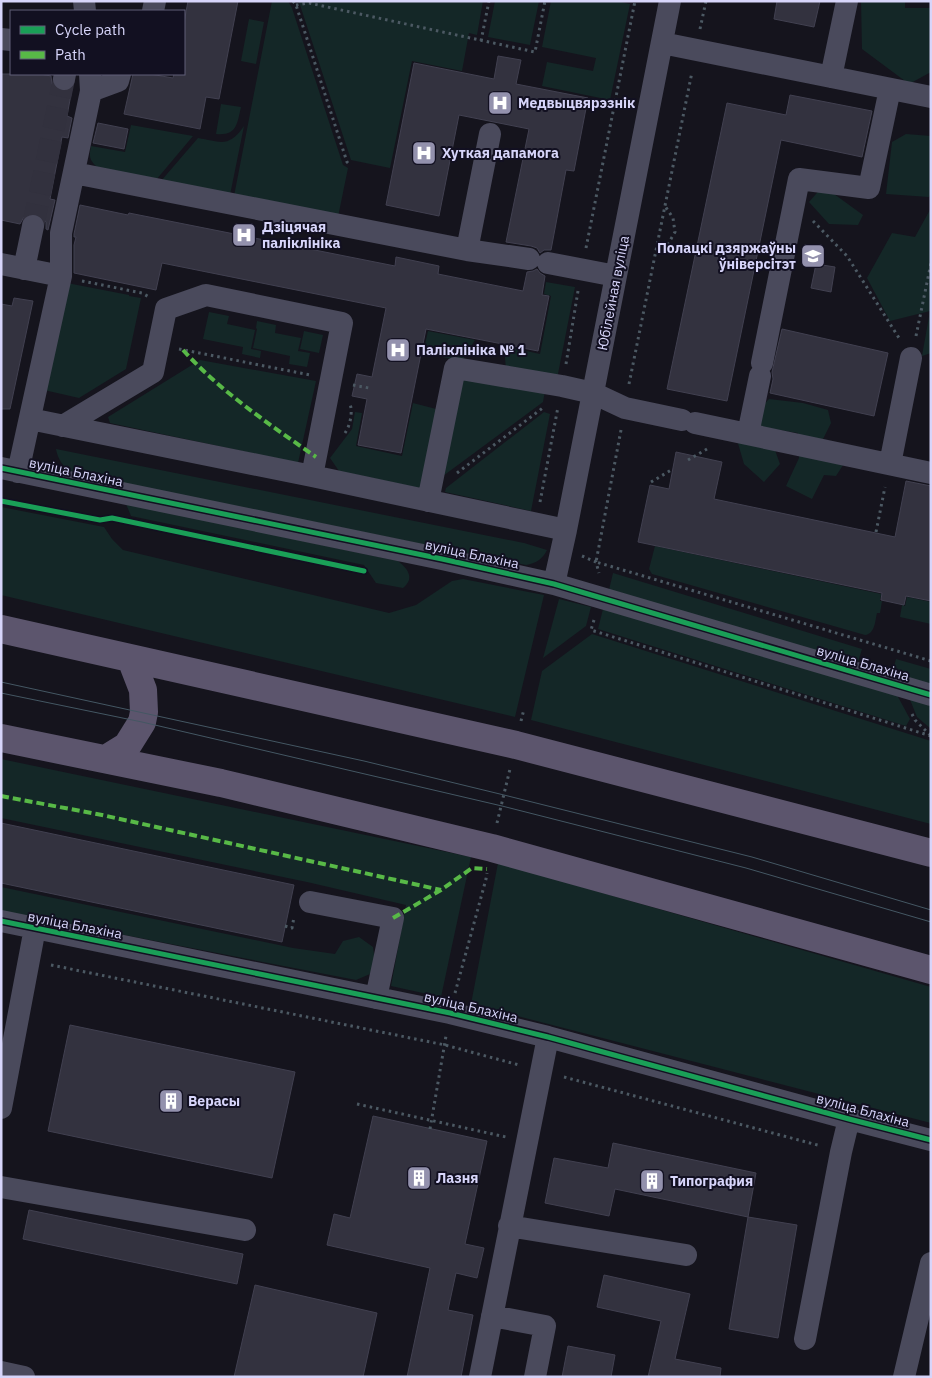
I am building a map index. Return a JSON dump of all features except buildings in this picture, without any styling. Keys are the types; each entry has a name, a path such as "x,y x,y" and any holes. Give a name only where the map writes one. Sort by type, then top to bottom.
{"main road":[{"path":"1,629 516,745 931,853"},
{"path":"106,759 127,746 142,722 144,712 143,690 131,659"},
{"path":"1,738 221,783 492,848 931,970"}],"street":[{"path":"831,77 847,1"},
{"name":"Юбілейная вуліца","path":"554,584 662,43 666,2"},
{"path":"662,43 931,97"},
{"path":"10,470 30,419 60,276 61,232 91,82 118,81 120,75"},
{"path":"748,434 799,179 869,188 890,89"},
{"path":"467,250 490,134"},
{"path":"74,173 467,250 539,261 616,276"},
{"path":"24,269 33,226"},
{"path":"1,264 60,276"},
{"path":"63,426 153,372 166,308 206,295 342,323 340,382 312,476"},
{"path":"890,464 912,358"},
{"path":"428,497 456,368 562,386 593,393 625,408 931,473"},
{"path":"30,419 312,476 428,497 566,530"},
{"name":"вуліца Блахіна","path":"10,470 554,584 931,695"},
{"path":"310,902 393,918 376,998"},
{"name":"вуліца Блахіна","path":"1,921 450,1013 548,1037 931,1140"},
{"path":"1,1108 35,928"},
{"path":"480,1377 548,1037"},
{"path":"805,1339 849,1119"},
{"path":"1,1187 245,1230"},
{"path":"510,1226 686,1255"},
{"path":"904,1377 921,1342 931,1263"},
{"path":"492,1316 545,1326 536,1377"},
{"path":"1,1372 24,1377"}],"path":[{"path":"293,1 349,164"},
{"path":"481,41 489,1"},
{"path":"296,6 309,3 535,52 545,1"},
{"path":"795,202 847,256 912,358"},
{"path":"656,251 668,244 675,232 673,218 665,206"},
{"path":"912,358 931,263"},
{"path":"60,276 142,293 166,308"},
{"path":"159,345 369,388"},
{"path":"428,497 545,406"},
{"path":"876,532 890,464"},
{"path":"650,482 673,468"},
{"path":"591,630 931,736"},
{"path":"492,848 524,710"},
{"path":"29,961 445,1045 842,1152"},
{"path":"357,1104 526,1142"}],"green space":[{"path":"272,1 288,1 292,8 343,165 348,168 338,217 234,196"},
{"path":"298,1 483,1 477,35 469,33 462,71 412,61 390,168 351,160"},
{"path":"495,1 539,1 530,45 488,37"},
{"path":"551,1 617,1 630,4 610,100 542,86 547,62 593,71 596,58 542,47"},
{"path":"861,1 905,1 905,8 931,8 931,72 909,84 862,49"},
{"path":"249,19 264,22 256,64 241,61"},
{"path":"221,104 241,107 235,128 228,133 216,134"},
{"path":"131,125 193,136 156,180 98,168 90,158 91,146 125,152"},
{"path":"244,126 230,195 161,181 198,138 219,142 229,141"},
{"path":"906,134 931,136 931,193 929,197 886,194 892,142"},
{"path":"823,186 863,215 858,225 829,224 809,202"},
{"path":"931,208 931,353 922,356 930,311 890,321 867,278 892,233 915,237"},
{"path":"546,282 575,287 557,379 506,370 504,346 540,354 551,296 544,294"},
{"path":"67,283 141,298 126,369 79,398 44,390"},
{"path":"209,312 229,316 227,324 255,330 251,349 261,351 260,358 242,354 243,347 203,339"},
{"path":"257,321 276,325 275,333 301,338 298,351 310,353 307,367 289,364 290,356 253,348"},
{"path":"304,331 323,335 319,353 300,349"},
{"path":"428,331 475,340 462,361 423,353"},
{"path":"200,360 316,381 298,463 110,423 108,417"},
{"path":"460,376 545,391 543,402 443,476"},
{"path":"769,399 803,403 828,410 831,423 822,441 845,462 836,476 824,475 812,499 786,486 799,458 798,433 767,428 780,464 764,482 744,464 737,440 744,425"},
{"path":"413,403 440,410 424,489 339,471 330,458 352,429 355,412 362,413 356,446 402,456"},
{"path":"544,412 550,414 531,511 445,492 446,488"},
{"path":"56,449 524,543 547,550 538,560 526,565 71,473 61,462"},
{"path":"126,504 398,561 407,570 409,581 403,588 376,583 364,565 131,516"},
{"path":"1,507 104,527 123,550 389,613 416,605 452,581 463,579 544,595 515,717 1,595"},
{"path":"655,546 881,594 880,613 877,613 873,630 865,635 652,574 649,569"},
{"path":"613,573 862,649 857,665 609,590"},
{"path":"907,597 931,602 931,624 900,617 902,605 905,606"},
{"path":"559,599 591,607 586,626 543,658"},
{"path":"603,609 897,695 910,719 906,726 598,629"},
{"path":"592,634 931,741 931,824 531,720 542,671"},
{"path":"896,659 931,669 931,688 891,676"},
{"path":"907,692 931,699 931,729 917,717"},
{"path":"1,759 471,857 441,997 391,986 406,905 307,882 1,818"},
{"path":"498,863 931,987 931,1123 471,1004"},
{"path":"1,887 293,948 335,954 343,941 359,937 373,947 375,962 370,974 356,980 1,911"}],"tunnel":[{"path":"33,226 64,79"}],"tram line":[{"path":"1,682 364,761 504,795 752,857 931,910"},
{"path":"1,693 142,722 502,806 746,868 931,922"}],"marked path":[{"path":"183,350 229,394 316,457"},
{"path":"1,796 102,815 441,890"},
{"path":"393,918 441,890 472,868 487,869"}],"cycle path":[{"path":"1,468 554,584 931,695"},
{"path":"1,501 100,520 112,518 364,571"},
{"path":"1,921 450,1013 548,1037 931,1140"}],"place":[{"name":"Медвыцвярэзнік","path":"500,103"},
{"name":"Хуткая дапамога","path":"424,153"},
{"name":"Дзіцячая паліклініка","path":"244,235"},
{"name":"Полацкі дзяржаўны ўніверсітэт","path":"813,256"},
{"name":"Паліклініка № 1","path":"398,350"},
{"name":"Верасы","path":"171,1101"},
{"name":"Лазня","path":"419,1178"},
{"name":"Типография","path":"652,1181"}]}
